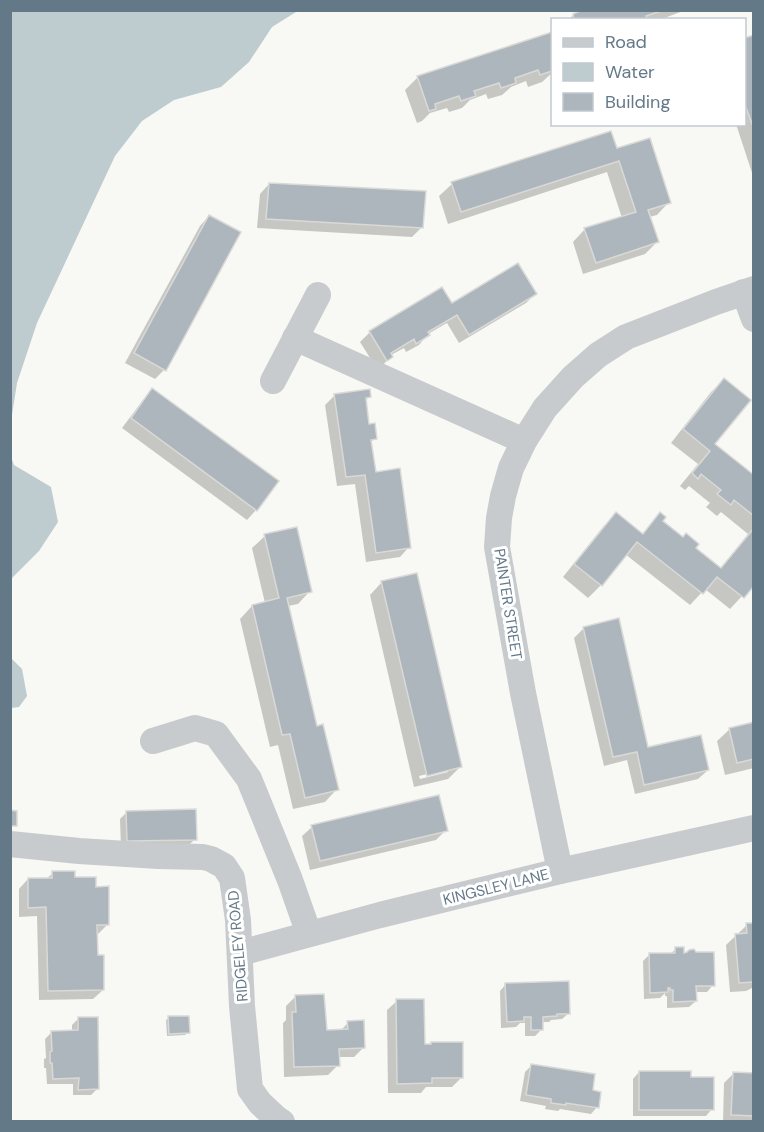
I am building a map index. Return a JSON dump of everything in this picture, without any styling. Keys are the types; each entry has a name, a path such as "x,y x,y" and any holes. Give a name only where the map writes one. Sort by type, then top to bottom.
{"street":[{"path":"749,290 753,319"},
{"name":"PAINTER STREET","path":"560,871 523,693 497,547 499,518 511,468 524,441 545,408 573,376 598,355 626,337 749,290"},
{"path":"273,381 318,295"},
{"path":"295,338 524,441"},
{"path":"153,741 195,728 216,734 249,779 297,898 309,934"},
{"name":"KINGSLEY LANE","path":"240,953 560,871 753,828"},
{"name":"RIDGELEY ROAD","path":"10,844 79,851 203,857 224,866 232,878 238,920 242,1006 250,1089 260,1103 282,1122"}],"water":[{"path":"11,10 295,10 296,12 272,27 249,62 221,87 174,100 142,121 115,156 37,323 17,383 11,421"},
{"path":"11,457 14,465 51,487 58,522 39,551 11,579"},
{"path":"11,658 22,669 27,696 19,707 11,708"}],"building":[{"path":"582,10 664,10 646,16 646,18 574,18 573,14"},
{"path":"551,32 551,71 540,75 538,70 515,78 516,83 501,88 499,83 474,91 476,96 461,101 459,96 435,104 436,109 429,111 417,76"},
{"path":"754,35 754,129 746,107 746,37"},
{"path":"611,131 617,148 650,138 671,203 648,210 659,242 596,263 584,228 636,212 619,161 461,212 451,182"},
{"path":"269,183 426,191 423,228 266,219"},
{"path":"209,215 241,232 166,371 134,353"},
{"path":"518,263 537,294 469,335 457,315 428,332 430,335 416,344 414,339 391,353 393,357 387,361 369,331 442,287 452,303"},
{"path":"724,378 751,400 715,444 754,475 754,516 734,500 731,505 717,494 721,490 701,474 698,479 692,473 710,451 683,429"},
{"path":"152,388 279,481 257,511 131,418"},
{"path":"370,389 371,397 366,398 369,424 375,423 377,439 371,440 376,472 400,468 411,548 376,553 365,475 346,477 334,394"},
{"path":"616,512 643,534 660,512 666,517 663,521 683,537 686,533 699,544 696,548 721,568 754,528 754,586 744,598 717,577 703,594 637,542 602,586 574,564"},
{"path":"297,527 312,592 287,598 317,726 323,724 339,790 305,798 290,734 282,735 252,605 279,598 264,534"},
{"path":"417,573 462,767 427,776 381,581"},
{"path":"619,618 648,747 701,735 709,770 644,785 637,752 613,757 583,627"},
{"path":"754,722 754,759 737,763 729,728"},
{"path":"439,795 448,831 320,861 311,825"},
{"path":"196,809 197,840 127,841 126,811"},
{"path":"10,810 17,811 17,826 10,826"},
{"path":"52,871 75,871 75,877 96,877 96,887 109,886 109,925 97,925 98,955 104,955 104,990 48,991 46,907 28,908 28,878 52,878"},
{"path":"746,923 754,923 754,982 739,983 735,934 747,933"},
{"path":"675,947 684,947 684,953 694,949 696,952 714,952 715,986 696,986 697,1001 673,1002 673,990 670,988 668,992 650,993 649,953 675,953"},
{"path":"569,981 570,1014 543,1017 543,1030 531,1030 531,1017 524,1017 524,1021 507,1022 505,983"},
{"path":"324,994 327,1030 348,1029 347,1021 364,1020 365,1048 339,1049 340,1066 294,1067 292,1012 296,1012 295,995"},
{"path":"396,999 424,999 425,1044 463,1042 463,1078 432,1078 432,1083 397,1084"},
{"path":"168,1016 189,1016 190,1033 169,1034"},
{"path":"78,1017 98,1017 99,1089 78,1090 79,1078 53,1079 52,1063 50,1063 51,1031 78,1030"},
{"path":"531,1064 595,1074 593,1090 601,1092 599,1108 551,1103 551,1099 526,1095"},
{"path":"639,1071 691,1071 691,1077 714,1077 714,1110 639,1110"},
{"path":"733,1072 754,1073 754,1116 731,1115"}]}
